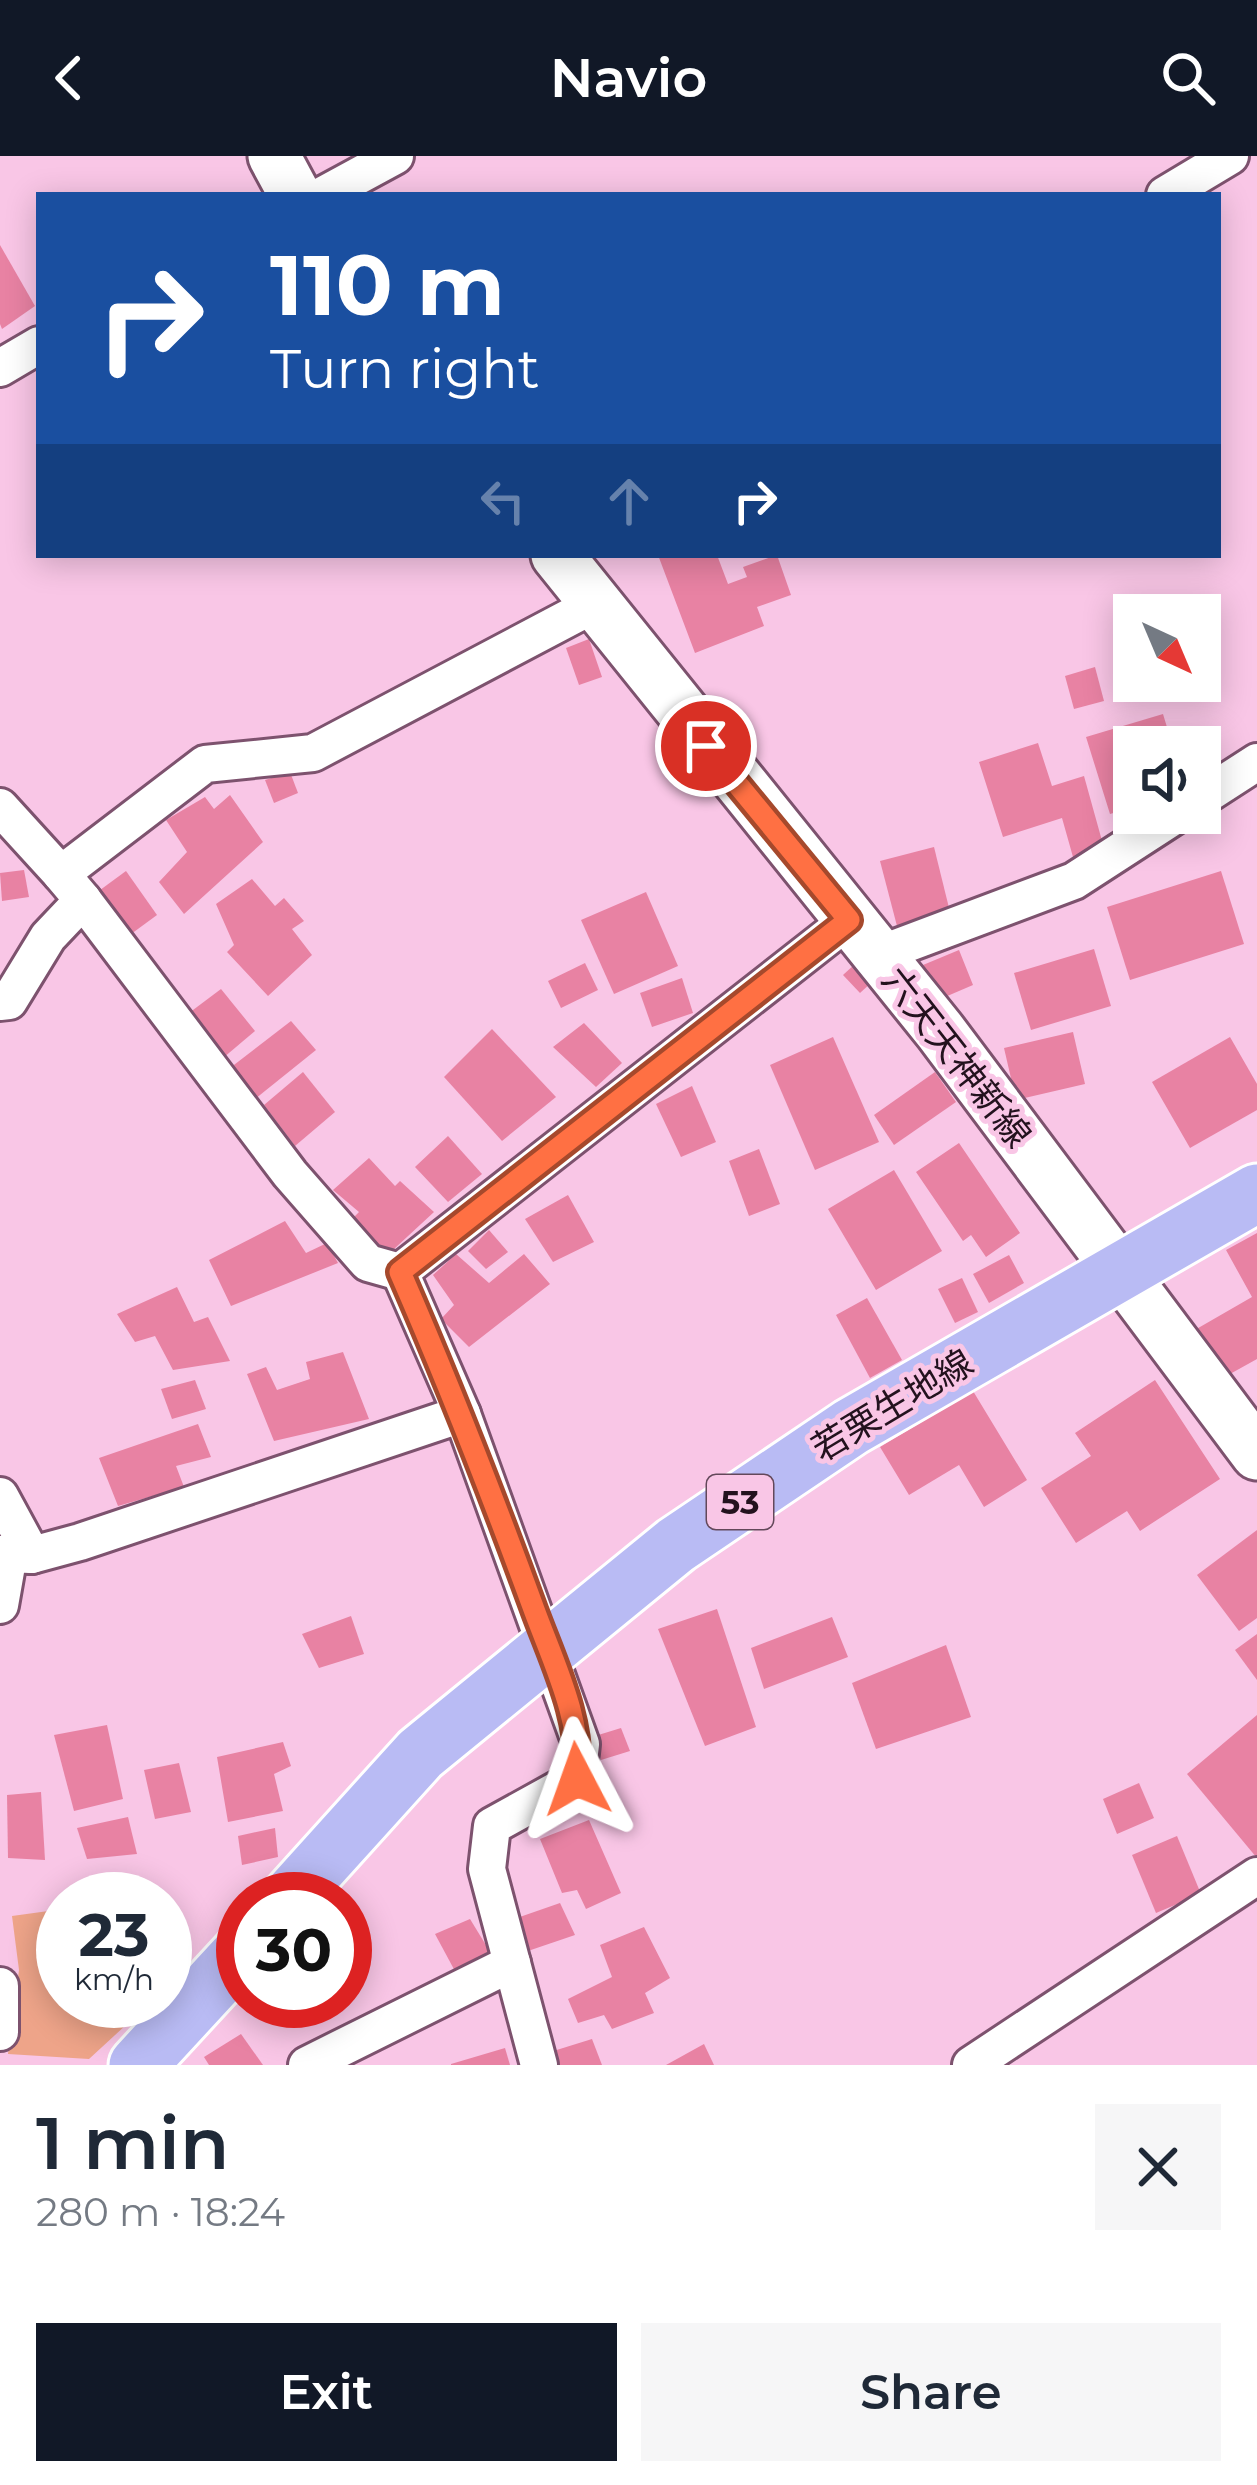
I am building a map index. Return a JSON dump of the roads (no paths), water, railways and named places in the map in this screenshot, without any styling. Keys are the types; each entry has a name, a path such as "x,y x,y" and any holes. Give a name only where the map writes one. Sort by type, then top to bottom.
{"main road":[{"path":"274,156 293,192"},
{"name":"六天天神新線","path":"559,558 863,937 1123,1271 1257,1454"},
{"name":"若栗生地線","path":"314,1872 420,1754 676,1545 851,1427 1257,1193"},
{"path":"158,2057 216,1985"}],"street":[{"path":"329,192 395,156"},
{"path":"1170,192 1230,156"},
{"path":"0,368 36,347"},
{"path":"0,1002 9,1001 72,887 205,764 313,753 595,604"},
{"path":"1221,786 1257,762"},
{"path":"0,807 72,887 290,1174 368,1263 400,1272"},
{"path":"400,1272 863,937 1074,881 1147,834"},
{"path":"400,1272 462,1414 580,1744 577,1779 492,1826 487,1869 539,2065"},
{"path":"14,1554 282,1478 462,1414"},
{"path":"0,1496 14,1554 0,1605"},
{"path":"970,2065 1257,1876"},
{"path":"308,2065 512,1963"},
{"path":"0,1986 0,2032"}]}
